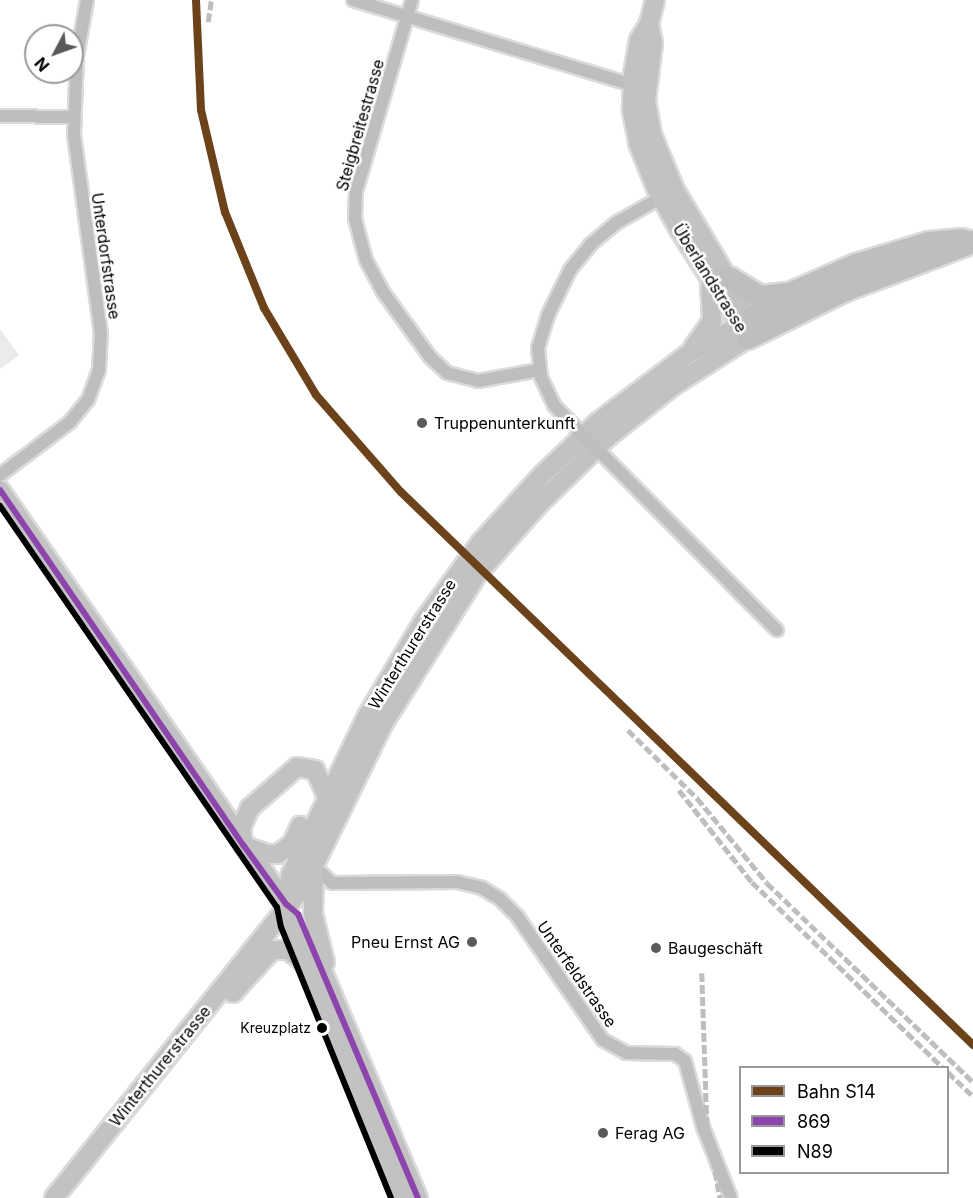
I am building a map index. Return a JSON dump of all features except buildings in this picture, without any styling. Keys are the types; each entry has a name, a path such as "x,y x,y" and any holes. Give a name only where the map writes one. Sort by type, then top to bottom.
{"highway":[{"path":"718,279 761,297 794,292 896,252 937,242 973,241"},
{"path":"745,328 973,241"},
{"path":"745,328 794,292"}],"main road":[{"name":"Überlandstrasse","path":"655,0 649,24 639,40 633,85 638,143 745,328"},
{"name":"Überlandstrasse","path":"649,24 653,43 647,78 648,115 668,194"},
{"path":"687,355 706,332 713,316 718,279"},
{"name":"Winterthurerstrasse","path":"286,904 289,879 326,795 408,647 482,542 571,447 632,394 687,355 745,328"},
{"name":"Winterthurerstrasse","path":"54,1198 202,1015 286,904 303,888 382,724 478,573 544,498 608,437 745,328"},
{"path":"0,490 244,846 286,904 298,914 329,982 418,1198"},
{"path":"309,766 317,772 326,795 306,813 284,852 267,854 244,846 242,828 249,808 297,767 309,766"},
{"path":"315,867 313,914 329,982"},
{"path":"286,904 289,924 401,1198"},
{"path":"202,1015 230,997 272,950 288,950 304,962"}],"street":[{"name":"Unterdorfstrasse","path":"0,476 70,422 88,400 99,370 101,334 75,158 74,117 87,0"},
{"path":"353,0 633,85"},
{"name":"Steigbreitestrasse","path":"412,0 356,191 355,219 366,260 383,292 422,346 447,373 478,381 539,370"},
{"path":"0,116 74,117"},
{"path":"668,194 608,229 576,262 542,331 539,370 549,397 576,428 777,630"},
{"name":"Unterfeldstrasse","path":"315,867 332,883 457,882 474,885 500,899 517,916 603,1040 626,1053 675,1053 685,1061 703,1127 731,1198"}],"shaded area":[{"path":"0,329 19,355 0,369"}],"railway":[{"path":"208,22 211,0"},
{"path":"628,730 697,798 767,883 973,1082"},
{"path":"679,790 752,882 941,1066"},
{"path":"702,973 707,1124 720,1198"},
{"path":"949,1073 973,1096"}],"rail line":[{"name":"S14","path":"196,0 201,110 225,212 264,308 316,395 401,492 973,1045"}],"transit line":[{"name":"869","path":"0,490 244,846 286,904 298,914 418,1198"},
{"name":"N89","path":"0,506 277,907 281,927 391,1198"}],"place":[{"name":"Truppenunterkunft","path":"422,423"},
{"name":"Pneu Ernst AG","path":"472,942"},
{"name":"Baugeschäft","path":"656,948"},
{"name":"Kreuzplatz","path":"322,1028"},
{"name":"Ferag AG","path":"603,1133"}]}
